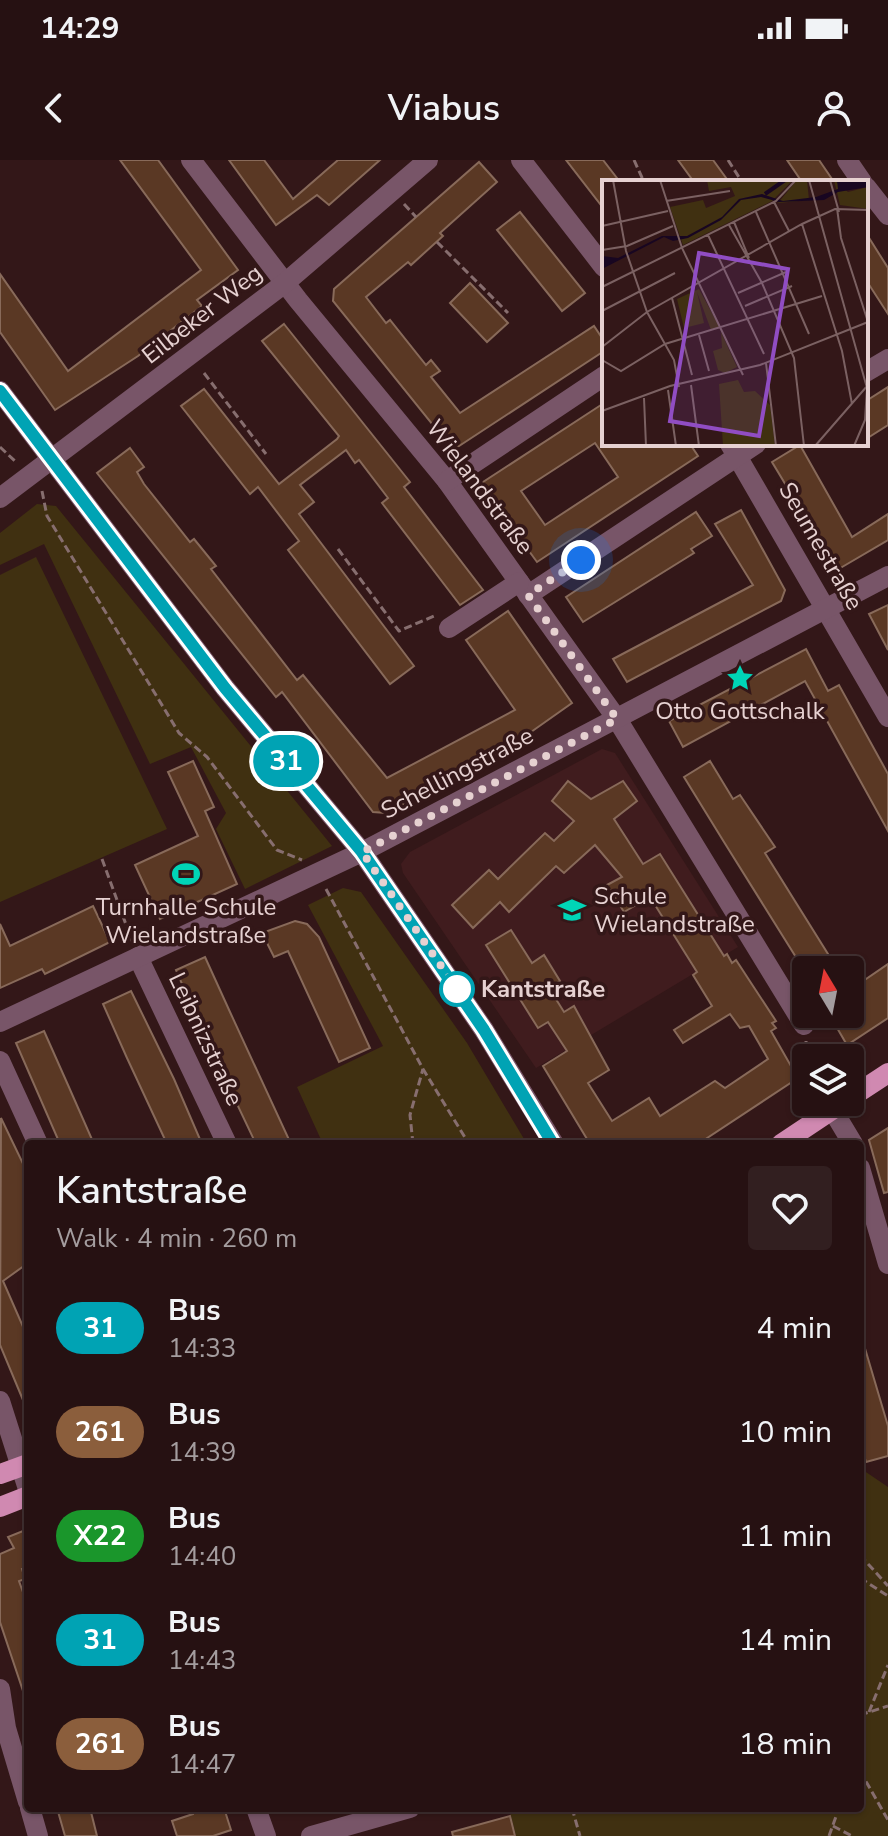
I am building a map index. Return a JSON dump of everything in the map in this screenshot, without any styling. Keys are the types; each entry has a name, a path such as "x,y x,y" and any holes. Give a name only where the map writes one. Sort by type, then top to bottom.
{"main road":[{"path":"864,1089 888,1073"},
{"path":"787,1140 823,1116"},
{"path":"0,1474 24,1465"},
{"path":"0,1507 24,1498"}],"street":[{"name":"Wielandstraße","path":"191,160 285,283 447,481 617,719 792,1005"},
{"name":"Eilbeker Weg","path":"0,498 285,283 428,160"},
{"path":"521,160 602,264"},
{"path":"847,160 860,180"},
{"path":"868,193 888,215"},
{"path":"868,371 888,359"},
{"path":"447,481 602,377"},
{"path":"0,391 225,688 362,852 484,1030 552,1140"},
{"path":"449,628 524,589 734,450"},
{"name":"Seumestraße","path":"734,450 888,717"},
{"name":"Schellingstraße","path":"0,1022 362,852 888,576"},
{"name":"Leibnizstraße","path":"138,957 225,1140"},
{"path":"0,1061 36,1140"},
{"path":"842,1116 851,1140"},
{"path":"864,1198 868,1229 888,1264"},
{"path":"0,1401 24,1465"},
{"path":"0,1689 6,1728 24,1789"},
{"path":"31,1812 38,1836"},
{"path":"257,1812 266,1836"},
{"path":"311,1836 396,1812"}],"path":[{"path":"634,160 643,180"},
{"path":"728,160 741,180"},
{"path":"437,242 508,313"},
{"path":"204,373 266,454"},
{"path":"0,447 9,459 24,467"},
{"path":"42,491 47,516 179,733 207,757 277,850 311,863 423,1069 467,1140"},
{"path":"338,549 399,631 439,614 449,628"},
{"path":"102,859 138,957"},
{"path":"413,1140 410,1115 423,1069"},
{"path":"864,1559 888,1586"},
{"path":"864,1581 888,1596"},
{"path":"869,1712 888,1665"},
{"path":"864,1714 888,1706"},
{"path":"864,1778 888,1820"},
{"path":"573,1812 580,1836"},
{"path":"829,1836 838,1812"},
{"path":"833,1826 852,1836"}],"shaded area":[{"path":"37,504 56,506 332,846 245,889 216,829 226,813 191,747 150,764 44,544 0,565 0,533"},
{"path":"36,557 167,829 0,902 0,575"},
{"name":"Schule Wielandstraße","path":"602,749 615,753 738,947 536,1068 403,873 401,864 410,852"},
{"path":"343,888 361,892 467,1043 525,1140 321,1140 297,1087 383,1046 308,905"},
{"path":"864,1471 888,1487 888,1836 516,1836 510,1812 864,1812"}],"building":[{"path":"120,160 158,160 238,270 197,300 202,306 138,356 55,410 0,332 0,274 68,371 201,270"},
{"path":"229,160 264,160 293,199 338,160 380,160 329,205 317,195 276,225"},
{"path":"566,160 603,160 618,180 602,180 602,206"},
{"path":"678,160 713,160 728,180 693,180"},
{"path":"787,160 819,160 833,180 801,180"},
{"path":"479,162 497,182 440,233 443,236 411,265 408,262 366,297 386,323 390,320 426,365 431,360 440,371 431,377 460,413 594,326 602,338 602,352 453,450 333,301 334,289"},
{"path":"520,212 585,293 562,311 497,230"},
{"path":"868,236 888,268 888,314 868,283"},
{"path":"470,283 508,323 487,342 450,303"},
{"path":"284,324 410,482 404,487 483,590 460,605 382,503 388,498 359,460 355,463 346,450 300,485 314,502 299,514 414,666 390,684 288,550 299,541 258,487 250,494 181,406 204,389 279,484 337,439 339,436 262,341"},
{"path":"888,387 888,425 868,438 868,400"},
{"path":"602,404 602,446 691,446 698,456 537,562 480,484","holes":["595,443 618,477 545,525 521,491"]},
{"path":"801,446 852,537 888,514 888,540 837,570 772,462"},
{"path":"130,448 144,467 137,472 144,484 190,542 194,539 216,566 211,569 297,680 303,675 387,778 515,710 466,640 508,611 572,703 531,732 533,736 386,813 373,812 282,692 276,697 97,473"},
{"path":"741,510 785,590 781,601 627,682 613,659 753,585 715,524"},
{"path":"696,512 712,536 691,549 694,553 583,622 566,597"},
{"path":"888,605 888,650 869,614"},
{"path":"806,649 828,691 839,685 888,774 888,831 805,681 683,747 669,721"},
{"name":"Turnhalle Schule Wielandstraße","path":"193,761 214,807 205,811 237,884 160,919 135,865 198,836 168,772"},
{"path":"710,761 733,799 740,795 775,847 765,853 829,956 795,956 684,777"},
{"path":"568,781 591,799 623,781 637,801 614,819 643,864 660,854 724,956 727,954 732,963 736,960 776,1021 772,1023 776,1028 771,1031 792,1068 792,1082 704,1140 588,1140 543,1066 567,1051 548,1022 538,1028 486,945 511,930 532,963 544,955 560,981 549,988 564,1012 574,1006 609,1070 588,1083 612,1121 649,1098 660,1116 715,1081 725,1088 768,1059 749,1026 740,1028 730,1014 683,1043 674,1030 712,1006 693,975 697,972 650,897 624,912 607,885 622,877 595,845 564,873 556,866 509,912 500,902 473,928 452,905 489,870 498,879 545,833 554,841 574,821 552,801"},
{"path":"93,906 110,942 45,974 42,969 0,988 0,924 10,946"},
{"path":"295,921 307,924 319,937 370,1048 339,1062 288,951 274,957 262,933"},
{"path":"205,957 289,1140 254,1140 176,970"},
{"path":"888,964 888,1018 846,1044 837,1028 864,1028 864,980"},
{"path":"131,991 200,1140 165,1140 103,1004"},
{"path":"44,1031 92,1140 58,1140 16,1043"},
{"path":"1,1118 24,1166 24,1266 3,1281 24,1329 24,1402 0,1345"},
{"path":"888,1128 888,1192 884,1193 869,1140"},
{"path":"864,1345 888,1426 888,1456 866,1462"},
{"path":"24,1531 24,1579 19,1581 24,1595 24,1694 0,1622 0,1554 14,1548 8,1537"},
{"path":"58,1812 91,1812 97,1836 65,1836"},
{"path":"225,1812 231,1830 213,1836 177,1836 172,1821 193,1814"},
{"path":"510,1816 515,1836 453,1836 452,1832"}],"bus line":[{"name":"31","path":"0,391 225,688 362,852 484,1030 551,1140"}],"place":[{"name":"Otto Gottschalk","path":"740,678"},
{"name":"Turnhalle Schule Wielandstraße","path":"186,874"},
{"name":"Schule Wielandstraße","path":"572,910"},
{"name":"Kantstraße","path":"457,989"}],"route":[{"path":"457,989 362,852 617,719 528,595 581,560"}]}
